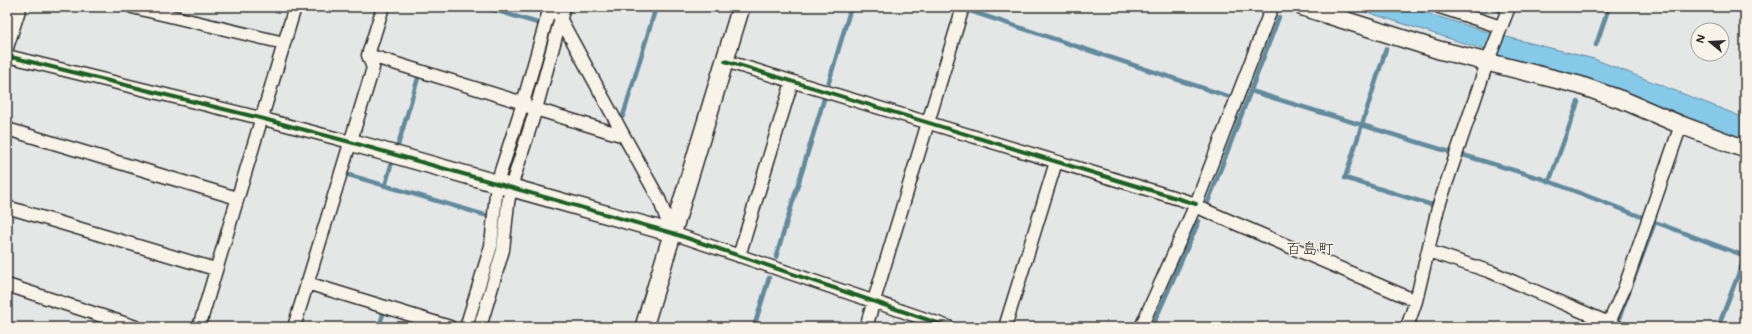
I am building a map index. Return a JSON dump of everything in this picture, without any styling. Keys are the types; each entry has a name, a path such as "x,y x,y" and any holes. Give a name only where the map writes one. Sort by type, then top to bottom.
{"street":[{"path":"7,48 20,7"},
{"path":"132,7 284,43"},
{"path":"198,327 260,118 295,7"},
{"path":"294,327 373,68 368,55 383,7"},
{"path":"528,106 550,7"},
{"path":"554,7 563,13 624,136 659,199 672,233"},
{"path":"644,327 741,7"},
{"path":"866,327 963,7"},
{"path":"1141,327 1195,205 1272,7"},
{"path":"1303,7 1439,50 1489,60 1579,86 1625,101 1681,125 1745,149"},
{"path":"1440,7 1500,30"},
{"path":"1406,327 1416,301 1438,208 1489,60 1509,7"},
{"path":"466,327 491,246 504,185 528,106 563,13"},
{"path":"368,55 624,136"},
{"path":"7,56 260,118 672,233 949,327"},
{"path":"725,61 1195,205 1416,301"},
{"path":"739,256 792,82"},
{"path":"1428,251 1491,272 1611,326 1681,125"},
{"path":"7,129 237,198"},
{"path":"1005,327 1056,162"},
{"path":"480,327 503,250 508,203 504,185"},
{"path":"7,207 216,270"},
{"path":"307,284 450,327"},
{"path":"7,285 136,327"}],"water":[{"path":"1351,7 1407,7 1491,33 1594,59 1745,118 1745,139 1582,76 1496,56 1485,50"}],"waterway":[{"path":"484,7 541,24"},
{"path":"623,116 656,7"},
{"path":"828,85 851,7"},
{"path":"1499,11 1500,7"},
{"path":"1596,45 1609,7"},
{"path":"970,11 1230,97"},
{"path":"500,215 508,176 531,102 555,14"},
{"path":"1208,202 1279,17"},
{"path":"1386,49 1345,178 1432,205"},
{"path":"398,145 418,78"},
{"path":"1251,91 1450,152"},
{"path":"776,257 824,99"},
{"path":"1549,182 1578,102"},
{"path":"1463,155 1543,179 1642,217"},
{"path":"385,186 392,162"},
{"path":"349,175 488,216"},
{"path":"1152,327 1199,221"},
{"path":"1655,222 1745,256"},
{"path":"1618,321 1655,222"},
{"path":"473,327 497,242"},
{"path":"1718,327 1745,257"},
{"path":"754,327 769,278"},
{"path":"379,327 383,314"}],"cycle path":[{"path":"7,56 260,118 672,233 949,327"},
{"path":"725,61 1196,204"}],"district":[{"name":"百島町","path":"1310,248"}]}
